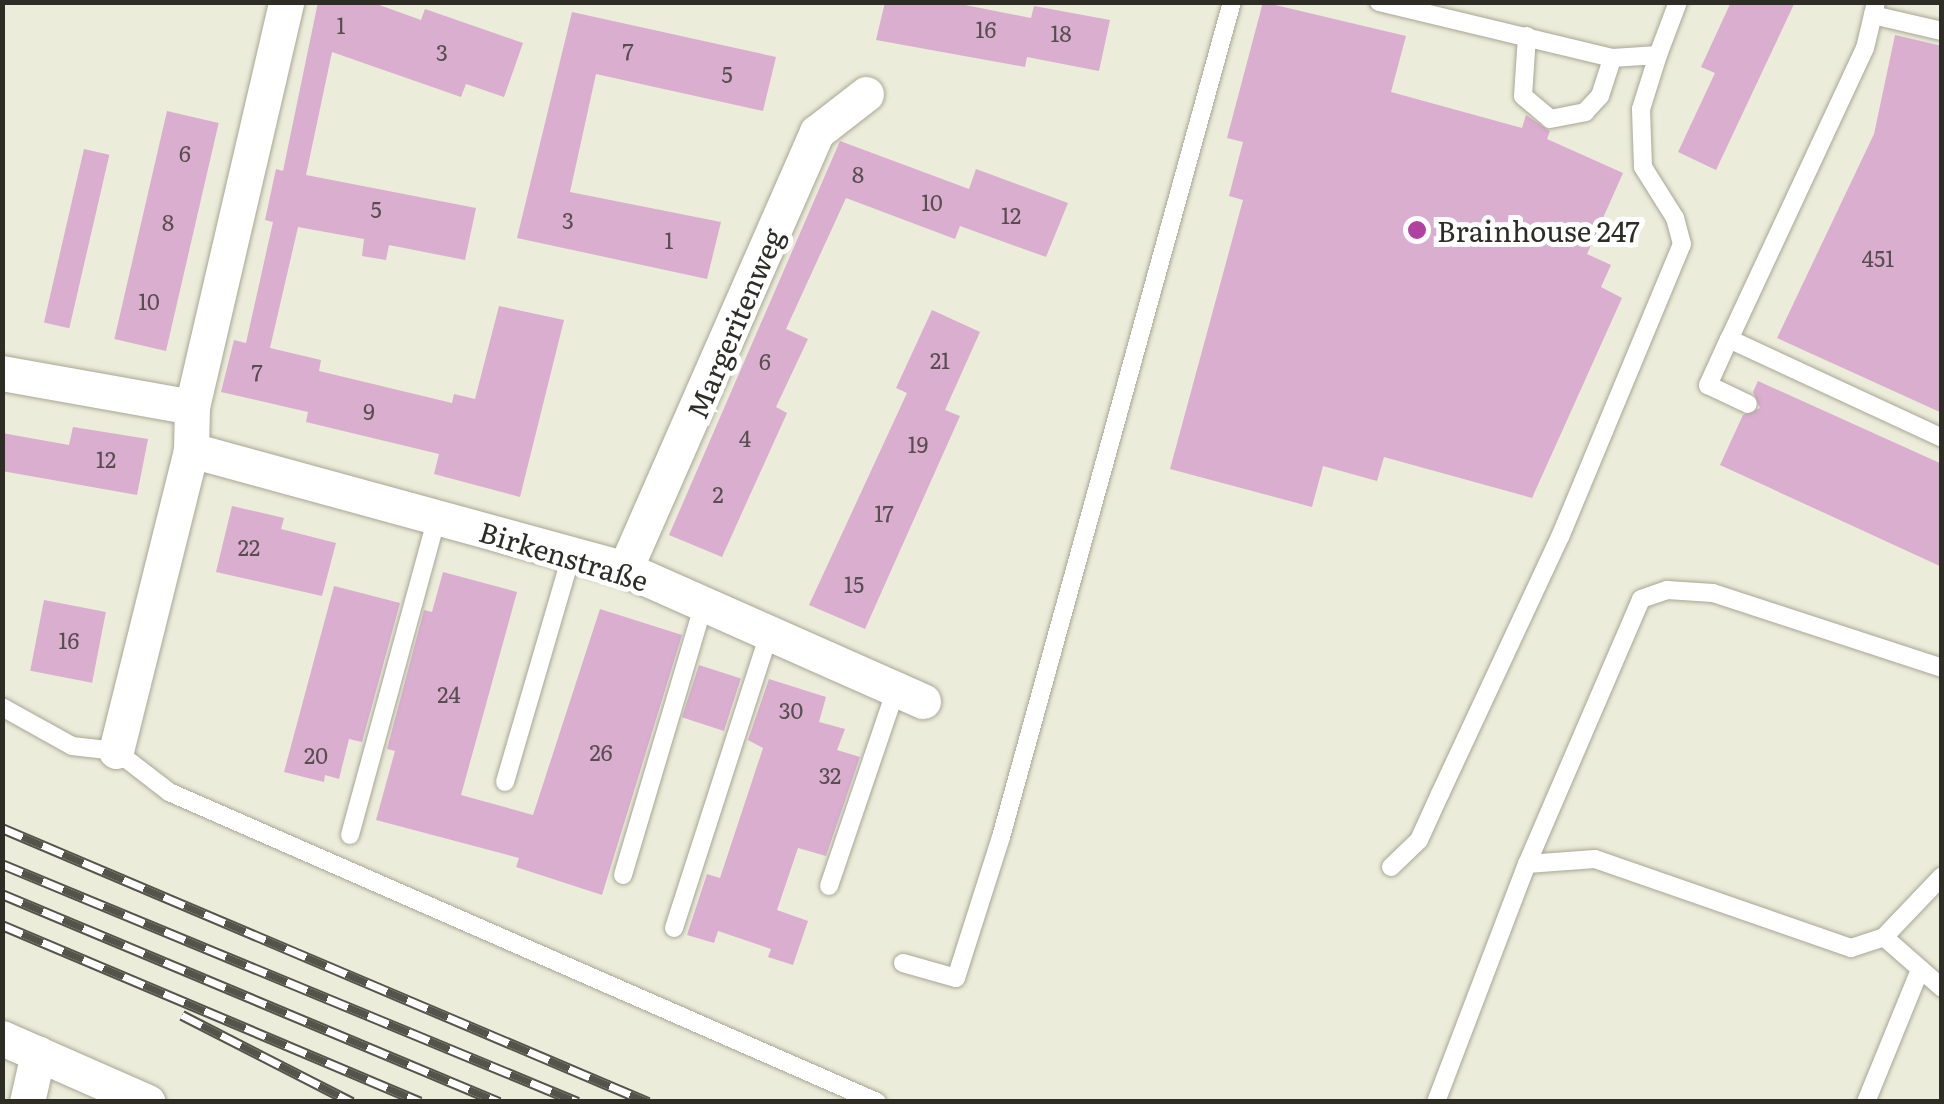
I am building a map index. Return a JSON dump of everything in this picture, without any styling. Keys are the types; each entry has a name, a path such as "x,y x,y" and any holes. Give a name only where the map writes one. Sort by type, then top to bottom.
{"street":[{"path":"116,751 191,450 192,407 286,2"},
{"name":"Margeritenweg","path":"624,569 817,132 866,94"},
{"path":"2,373 192,407"},
{"name":"Birkenstraße","path":"191,450 624,569 910,695"},
{"path":"2,1038 148,1102"},
{"path":"27,1102 38,1053"}],"lane":[{"path":"903,963 956,978 1001,837 1232,2"},
{"path":"1379,2 1612,58 1658,55"},
{"path":"1391,867 1419,840 1464,745 1560,537 1682,244 1675,218 1643,168 1641,109 1678,2"},
{"path":"1748,404 1708,385 1865,48 1875,9 1942,31"},
{"path":"1527,36 1523,96 1550,118 1585,112 1600,96 1612,58"},
{"path":"1729,339 1942,438"},
{"path":"350,835 437,516"},
{"path":"505,782 572,553"},
{"path":"1436,1102 1527,864 1641,599 1667,590 1713,592 1942,668"},
{"path":"623,875 704,604"},
{"path":"674,928 769,633"},
{"path":"829,886 910,695"},
{"path":"2,707 72,746 116,751 170,792 877,1102"},
{"path":"1527,864 1595,860 1830,946 1869,945 1884,937 1942,876"},
{"path":"1884,937 1942,988"},
{"path":"1866,1102 1920,970"}],"building":[{"path":"318,2 371,2 421,20 425,9 523,43 504,97 466,84 461,97 332,52 306,175 476,208 465,260 389,245 386,260 362,256 364,239 298,227 270,348 321,360 319,371 452,403 454,394 475,399 499,306 564,320 520,497 434,474 439,454 306,422 308,412 221,392 234,340 246,343 273,222 265,220 276,169 283,171"},
{"path":"885,2 950,2 1031,18 1034,6 1110,20 1099,71 1027,57 1025,67 876,40"},
{"name":"Brainhouse 247","path":"1263,2 1406,36 1391,92 1522,128 1526,115 1550,131 1547,139 1623,173 1587,254 1611,265 1601,287 1622,298 1532,498 1384,457 1377,481 1323,466 1312,507 1170,469 1243,200 1229,196 1243,142 1227,138"},
{"path":"1731,2 1795,2 1716,170 1678,152 1715,73 1701,67"},
{"path":"572,12 776,57 763,111 596,74 570,192 721,222 707,279 517,238"},
{"path":"1895,35 1942,46 1942,413 1777,338 1874,134"},
{"path":"167,111 219,123 166,351 114,339"},
{"path":"840,141 969,189 976,169 1068,203 1046,257 960,226 955,239 846,198 786,329 808,339 776,407 787,413 722,557 669,535"},
{"path":"84,149 109,155 69,328 44,322"},
{"path":"932,310 980,332 945,410 960,416 865,629 809,605 907,393 896,388"},
{"path":"1758,381 1942,464 1942,567 1720,465 1743,415 1760,408 1753,392"},
{"path":"73,427 148,439 137,495 2,471 2,433 69,445"},
{"path":"232,506 284,518 281,529 336,543 322,596 216,572"},
{"path":"443,572 517,592 461,795 533,815 600,609 682,635 602,895 516,867 519,858 376,820 395,751 387,749 424,610 432,612"},
{"path":"334,586 400,603 362,742 349,739 339,779 325,775 324,782 284,772"},
{"path":"44,600 106,612 92,683 30,671"},
{"path":"699,665 741,679 724,731 682,717"},
{"path":"769,679 826,697 819,722 845,729 837,750 860,757 826,856 798,848 777,910 808,921 793,965 768,957 771,949 718,931 714,943 687,935 707,874 720,878 763,748 748,740"}],"railway":[{"path":"2,828 648,1102"},
{"path":"2,864 578,1102"},
{"path":"2,894 499,1102"},
{"path":"2,925 420,1102"},
{"path":"182,1015 352,1102"}],"place":[{"name":"Brainhouse 247","path":"1417,230"}]}
